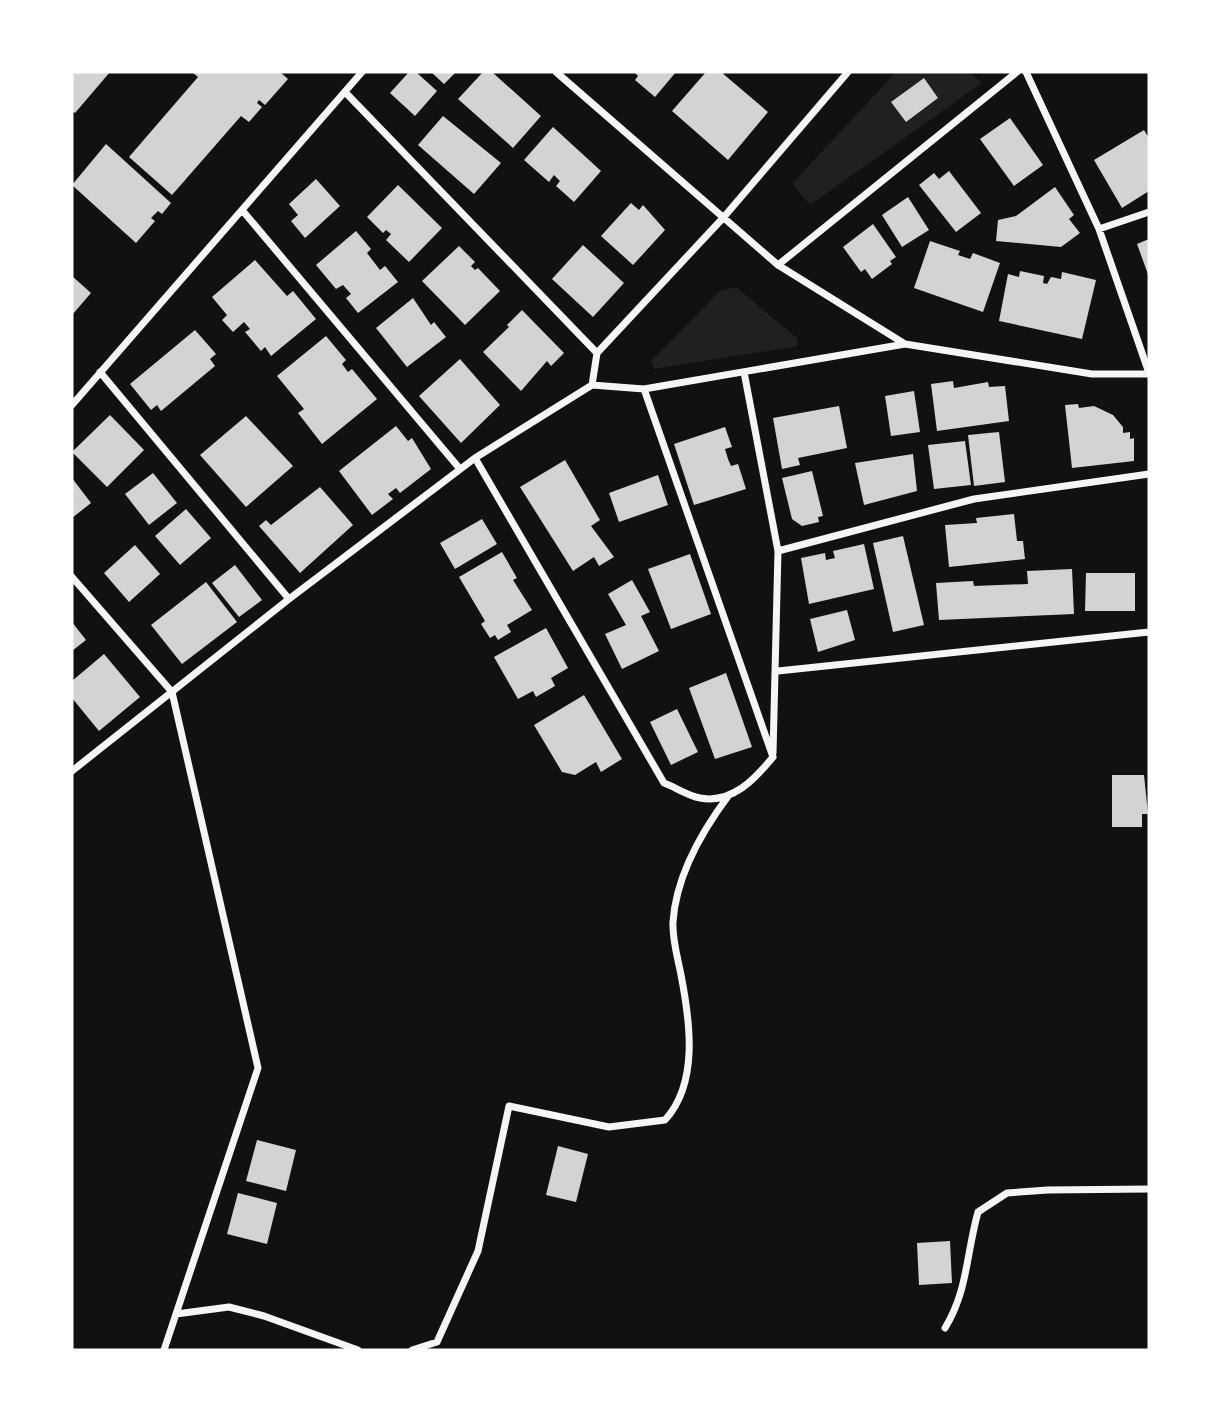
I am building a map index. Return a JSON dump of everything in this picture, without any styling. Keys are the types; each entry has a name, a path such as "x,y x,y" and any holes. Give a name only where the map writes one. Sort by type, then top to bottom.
{"street":[{"path":"72,405 362,72"},
{"path":"556,72 778,265 905,344"},
{"path":"592,385 597,353 723,218 848,72"},
{"path":"778,265 1017,72"},
{"path":"72,771 289,598 460,469 592,385 644,389 905,344 1092,374 1149,374 1099,229 1026,72"},
{"path":"345,92 597,353"},
{"path":"242,210 460,469"},
{"path":"1099,229 1149,212"},
{"path":"100,372 289,598"},
{"path":"475,458 664,783 701,798 729,795 753,781 773,757 778,671 778,551 744,372"},
{"path":"644,389 773,757"},
{"path":"778,551 974,499 1149,474"},
{"path":"72,577 172,692 258,1068 164,1350"},
{"path":"778,671 1149,632"},
{"path":"411,1350 437,1342 478,1251 509,1106 609,1127 665,1120 674,1111 684,1087 689,1052 686,1002 673,922 685,871 698,840 729,795"},
{"path":"945,1328 964,1288 968,1249 978,1212 1007,1194 1048,1190 1149,1189"},
{"path":"176,1314 229,1307 264,1316 358,1350"}],"shaded area":[{"path":"896,72 969,72 982,83 810,205 792,184"},
{"path":"736,287 797,338 798,346 654,369 651,361 720,291"}],"building":[{"path":"72,72 110,72 75,113 72,111"},
{"path":"192,72 280,72 288,79 265,105 259,100 257,103 262,107 249,122 241,116 172,195 129,157 198,77"},
{"path":"409,72 416,72 437,91 415,116 390,93"},
{"path":"431,72 456,72 444,84"},
{"path":"483,72 492,72 541,116 513,148 458,99"},
{"path":"634,72 676,72 655,97 635,80 638,76"},
{"path":"706,72 721,72 768,112 728,160 672,111"},
{"path":"924,78 938,98 906,122 891,102"},
{"path":"443,116 501,163 474,194 418,145"},
{"path":"1010,118 1043,165 1014,186 980,139"},
{"path":"553,127 601,171 574,202 556,186 560,181 554,175 549,182 524,160"},
{"path":"1144,130 1149,138 1149,191 1122,208 1094,160"},
{"path":"106,144 171,203 162,214 158,211 151,218 155,221 136,243 72,185"},
{"path":"949,171 981,213 956,232 919,185 934,173 939,179"},
{"path":"316,179 340,206 305,238 291,221 298,215 289,204"},
{"path":"398,185 442,228 409,262 386,240 391,234 386,230 383,233 367,217"},
{"path":"1055,187 1074,215 1069,219 1080,233 1061,247 996,241 998,220 1016,216"},
{"path":"908,197 929,230 902,247 882,215"},
{"path":"631,203 639,210 643,205 665,230 633,265 601,236"},
{"path":"873,224 896,257 890,261 892,264 872,279 865,269 861,272 843,247"},
{"path":"356,231 371,249 367,253 380,270 385,266 398,282 358,313 346,298 351,294 343,285 336,289 316,265"},
{"path":"1149,239 1149,277 1137,244"},
{"path":"930,241 960,251 958,255 970,259 973,253 1000,263 983,312 914,288"},
{"path":"583,245 624,283 593,317 552,279"},
{"path":"459,246 475,262 471,266 475,270 478,268 500,291 465,325 422,281"},
{"path":"255,260 287,296 293,291 316,319 271,356 265,347 261,351 245,332 250,329 244,322 233,332 222,320 227,315 212,297"},
{"path":"1020,271 1044,276 1043,283 1047,284 1051,277 1061,279 1062,272 1096,280 1082,339 999,321 1008,274 1019,277"},
{"path":"72,276 91,293 72,315"},
{"path":"413,298 431,325 434,322 446,337 407,367 376,328"},
{"path":"522,310 564,353 551,366 547,361 521,391 483,352"},
{"path":"195,330 216,354 210,359 215,366 161,411 157,405 151,410 130,384"},
{"path":"326,336 346,360 342,364 348,372 352,369 377,399 322,444 298,413 304,409 277,376"},
{"path":"460,359 500,405 461,443 419,396"},
{"path":"953,381 954,388 988,382 989,387 1005,386 1009,421 937,431 931,384"},
{"path":"914,391 920,432 891,436 885,396"},
{"path":"1078,404 1079,408 1094,406 1113,415 1123,427 1123,433 1130,432 1130,439 1134,438 1134,461 1072,468 1065,405"},
{"path":"839,406 847,448 798,458 800,465 782,469 773,418"},
{"path":"110,415 144,450 107,487 72,452"},
{"path":"246,416 293,466 246,507 200,455"},
{"path":"396,426 408,441 412,438 431,469 400,493 396,488 388,494 393,499 372,515 339,471"},
{"path":"725,427 732,447 725,449 728,459 731,466 738,464 746,489 694,505 674,444"},
{"path":"999,432 1005,482 974,486 968,435"},
{"path":"965,441 971,485 934,489 928,445"},
{"path":"913,454 917,491 864,505 855,463"},
{"path":"565,460 600,520 591,526 614,557 599,566 594,557 573,571 520,487"},
{"path":"812,471 823,516 818,517 819,522 802,526 792,519 782,478"},
{"path":"153,473 177,503 149,525 125,494"},
{"path":"658,475 668,505 619,522 609,493"},
{"path":"72,478 91,503 72,518"},
{"path":"320,487 353,525 300,573 259,526 266,520 271,525"},
{"path":"186,509 211,538 180,565 155,536"},
{"path":"1014,514 1017,541 1023,541 1025,559 949,567 945,525 977,523 976,518"},
{"path":"482,519 497,544 455,569 440,543"},
{"path":"903,536 924,625 893,632 873,543"},
{"path":"864,544 874,589 809,604 801,558 825,553 826,560 835,558 833,551"},
{"path":"135,545 160,574 129,602 104,573"},
{"path":"502,552 517,578 513,580 532,610 507,625 511,632 498,640 495,635 490,638 481,624 485,621 459,577"},
{"path":"690,554 711,614 671,629 648,569"},
{"path":"235,565 262,600 239,617 212,583"},
{"path":"1072,569 1074,614 939,620 936,583 973,581 974,586 1028,584 1027,571"},
{"path":"1086,573 1135,573 1135,611 1085,611"},
{"path":"632,580 650,612 641,616 659,651 622,669 605,634 626,625 608,594"},
{"path":"206,582 237,622 182,664 151,625"},
{"path":"847,610 855,640 818,652 810,619"},
{"path":"72,622 86,640 72,651"},
{"path":"546,628 568,668 551,678 555,686 536,697 533,691 518,699 494,657"},
{"path":"104,654 140,697 99,731 72,698 72,681"},
{"path":"726,673 752,747 715,759 689,688"},
{"path":"584,695 622,759 601,772 596,762 575,775 562,772 534,725"},
{"path":"677,709 698,752 671,765 650,722"},
{"path":"1112,775 1144,775 1148,814 1142,814 1142,827 1112,827"},
{"path":"257,1140 296,1150 286,1191 246,1181"},
{"path":"558,1146 588,1154 576,1202 546,1195"},
{"path":"238,1193 277,1203 267,1244 227,1234"},
{"path":"950,1241 952,1283 919,1285 917,1243"}]}
